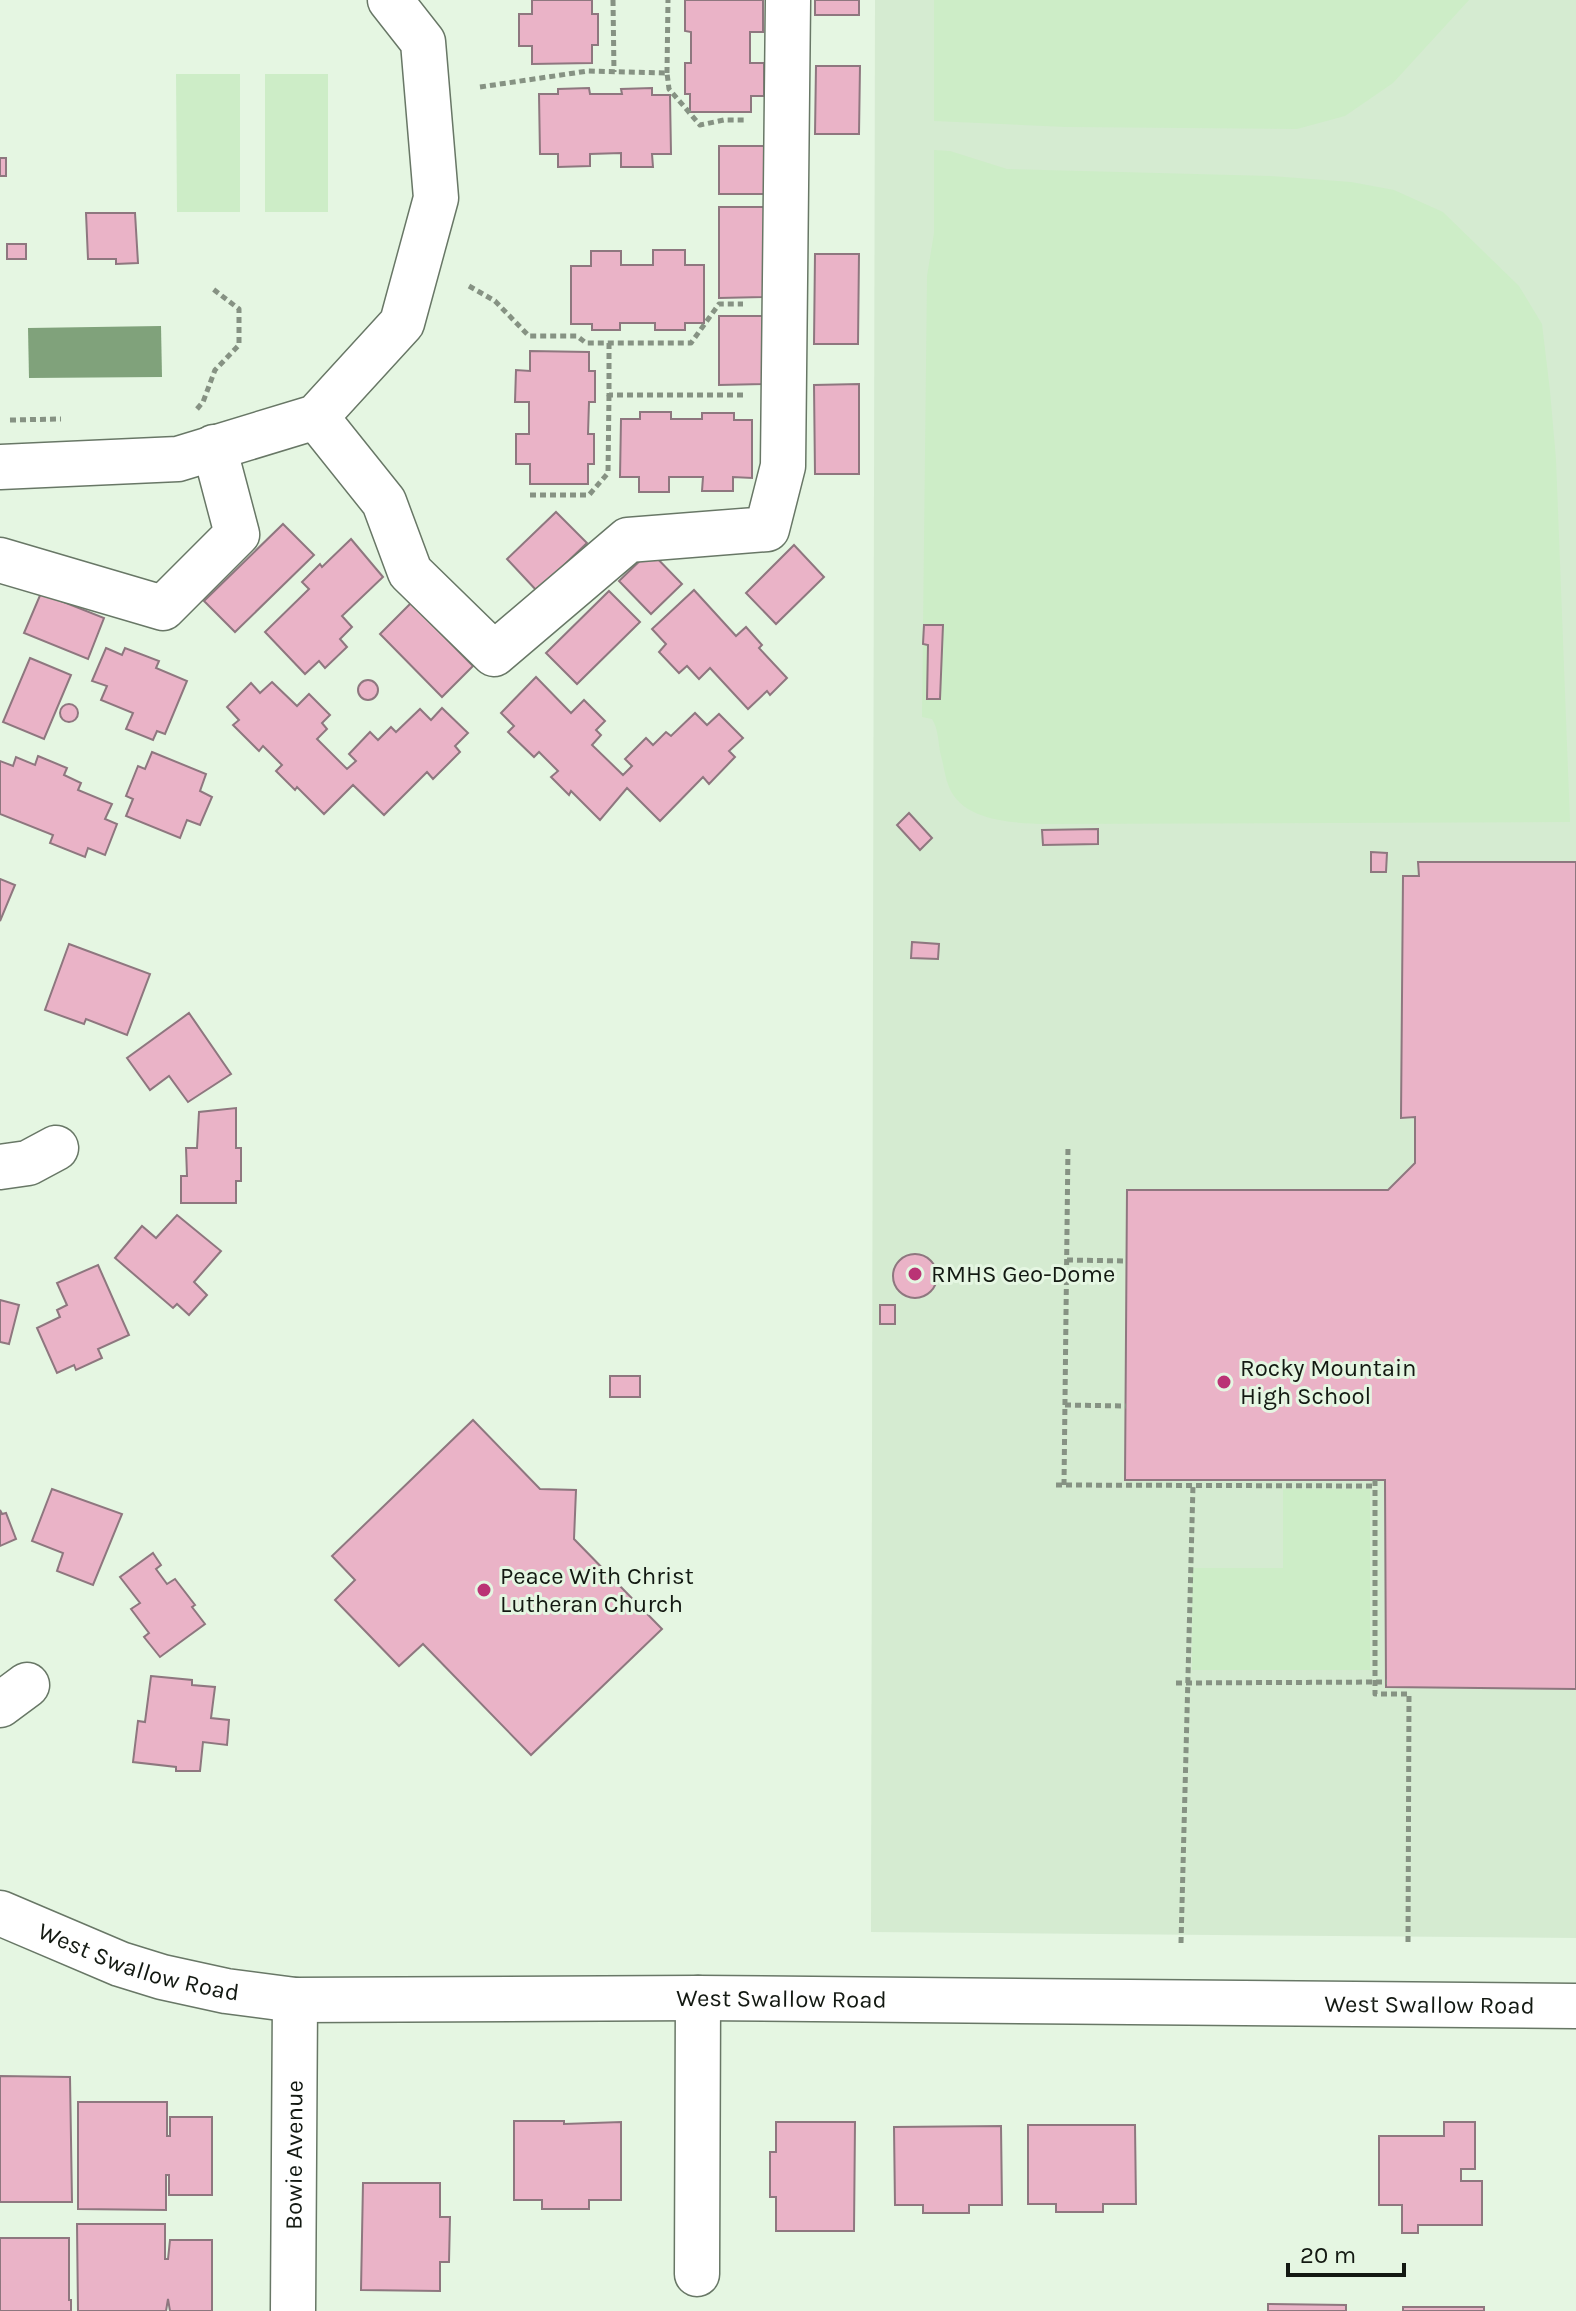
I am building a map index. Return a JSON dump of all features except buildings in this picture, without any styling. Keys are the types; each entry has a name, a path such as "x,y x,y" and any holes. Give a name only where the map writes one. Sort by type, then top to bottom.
{"street":[{"path":"0,467 178,459 203,430 316,417 402,323 436,198 423,42 390,0"},
{"path":"316,417 384,502 410,572 494,654 628,540 767,529 783,466 788,0"},
{"path":"0,560 163,608 237,534 203,430"},
{"path":"0,1167 28,1163 56,1148"},
{"name":"West Swallow Road","path":"0,1913 120,1964 162,1977 226,1991 295,2000 698,1998 1576,2006"},
{"path":"697,2274 698,1998"},
{"name":"Bowie Avenue","path":"293,2311 295,2000"}],"path":[{"path":"613,0 614,72"},
{"path":"668,0 669,89 700,125 724,120 787,121"},
{"path":"480,87 588,71 667,73"},
{"path":"469,286 495,301 529,336 577,336 586,343 691,343 719,304 785,303"},
{"path":"203,430 203,402 215,370 239,345 239,309 213,289"},
{"path":"530,495 589,495 608,473 609,343"},
{"path":"609,395 784,395"},
{"path":"10,420 70,419"},
{"path":"1068,1145 1065,1405 1060,1485 1375,1483 1375,1694 1409,1694 1408,1945"},
{"path":"1067,1260 1126,1261"},
{"path":"1065,1405 1126,1406"},
{"path":"1181,1943 1193,1485"},
{"path":"1176,1683 1387,1682"}],"shaded area":[{"name":"Rocky Mountain High School","path":"875,0 1576,0 1576,1938 871,1932"},
{"path":"934,0 1469,0 1393,83 1345,116 1297,129 1065,127 934,121"},
{"path":"176,74 240,74 240,212 177,212"},
{"path":"265,74 328,74 328,212 265,212"},
{"path":"934,150 950,151 1007,169 1271,176 1351,182 1394,190 1443,212 1519,286 1542,324 1550,391 1556,459 1570,822 1034,824 978,814 956,799 946,780 934,723 932,719 922,717 927,276 934,233"},
{"path":"161,326 162,377 29,378 28,328"},
{"path":"1283,1489 1370,1489 1370,1670 1192,1670 1192,1568 1283,1568"}],"place":[{"name":"RMHS Geo-Dome","path":"915,1274"},
{"name":"Rocky Mountain High School","path":"1224,1382"},
{"name":"Peace With Christ Lutheran Church","path":"484,1590"}]}
